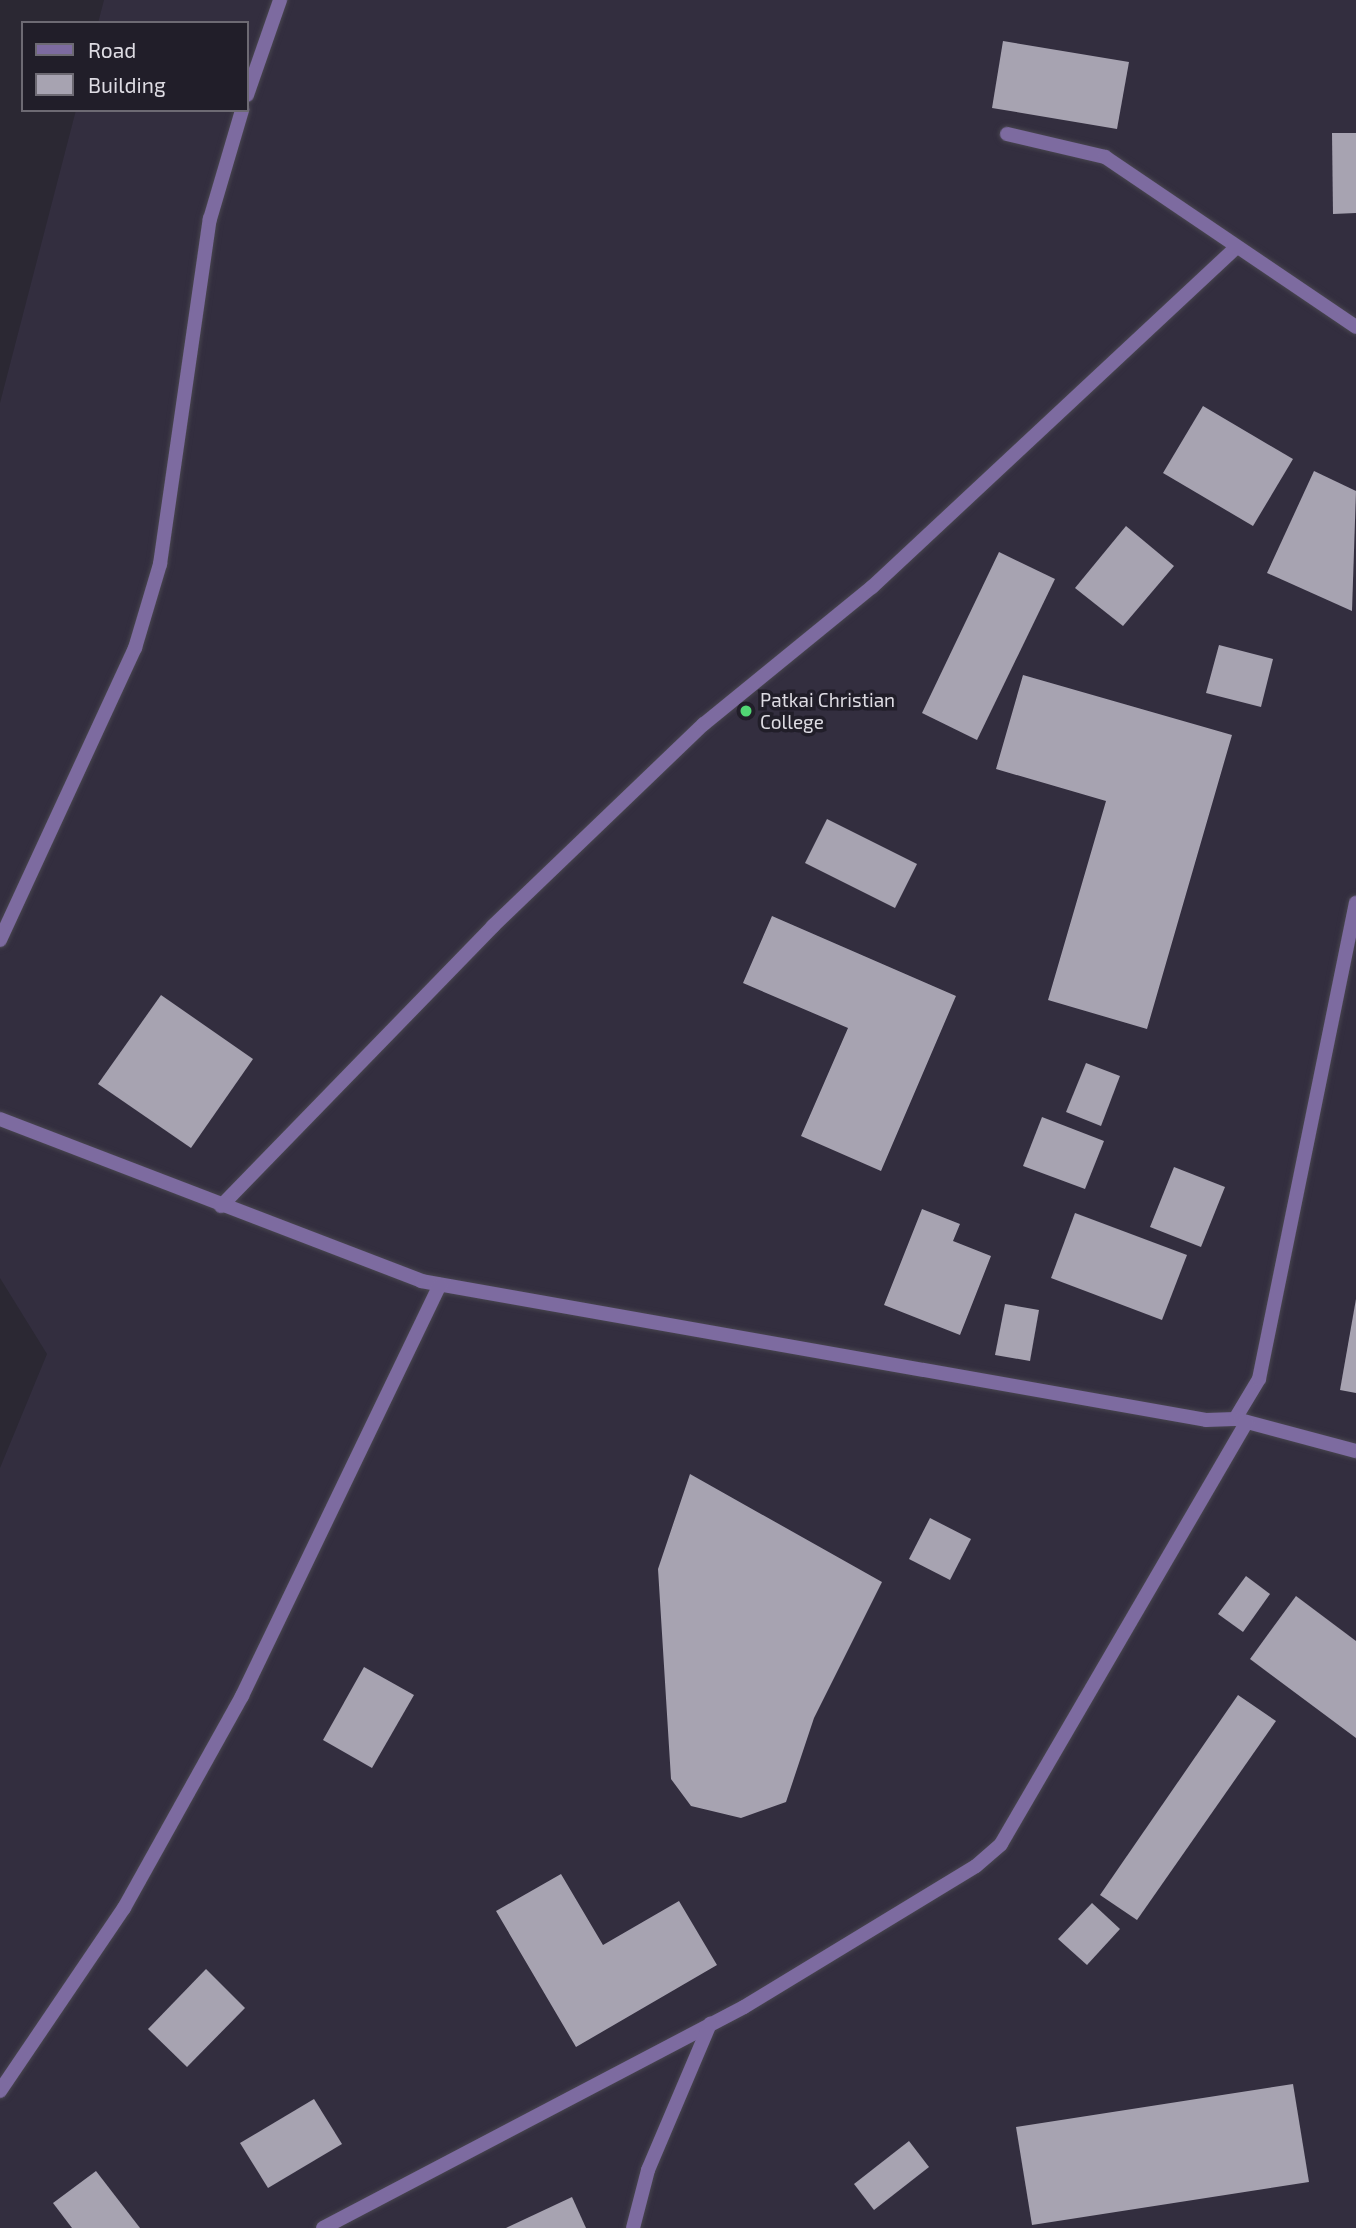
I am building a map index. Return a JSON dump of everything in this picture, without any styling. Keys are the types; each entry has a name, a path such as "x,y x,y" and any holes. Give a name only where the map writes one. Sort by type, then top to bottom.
{"street":[{"path":"248,92 280,0"},
{"path":"0,940 135,648 157,576 210,219 241,112"},
{"path":"1006,134 1105,157 1356,327"},
{"path":"221,1206 493,926 704,724 872,587 1236,247"},
{"path":"323,2228 710,2024 976,1866 1002,1844 1241,1421 1259,1380 1356,903"},
{"path":"0,1119 221,1206 440,1285 1206,1420 1241,1421 1356,1451"},
{"path":"0,2091 124,1908 242,1696 440,1285"},
{"path":"633,2228 648,2170 710,2024"}],"shaded area":[{"name":"Patkai Christian College","path":"104,0 1356,0 1356,2228 0,2228 0,1468 47,1354 0,1278 0,403 75,112 248,112 248,21 99,21"}],"building":[{"path":"1003,41 1129,62 1117,129 992,108"},
{"path":"1332,133 1356,133 1356,213 1333,214"},
{"path":"1203,406 1293,459 1253,526 1163,473"},
{"path":"1314,471 1356,491 1352,611 1267,573"},
{"path":"1126,526 1174,566 1123,626 1075,588"},
{"path":"999,552 1055,579 977,740 922,713"},
{"path":"1219,645 1273,659 1261,707 1206,693"},
{"path":"1023,675 1232,735 1147,1029 1048,1000 1106,801 996,769"},
{"path":"827,819 917,864 895,908 805,863"},
{"path":"772,916 956,996 881,1171 801,1136 848,1028 743,983"},
{"path":"161,995 253,1059 191,1148 98,1084"},
{"path":"1086,1063 1120,1076 1101,1126 1066,1112"},
{"path":"1042,1117 1104,1141 1085,1189 1023,1166"},
{"path":"1174,1167 1225,1187 1201,1247 1150,1227"},
{"path":"922,1209 960,1224 953,1241 991,1256 960,1335 884,1305"},
{"path":"1075,1213 1187,1255 1162,1320 1051,1278"},
{"path":"1356,1299 1356,1393 1340,1390"},
{"path":"1005,1304 1039,1310 1030,1361 995,1355"},
{"path":"690,1474 882,1582 814,1718 786,1802 741,1818 691,1806 671,1779 658,1569"},
{"path":"930,1518 971,1539 950,1580 909,1559"},
{"path":"1246,1576 1270,1594 1243,1632 1218,1614"},
{"path":"1296,1596 1356,1641 1356,1738 1250,1659"},
{"path":"364,1667 414,1695 372,1768 323,1740"},
{"path":"1238,1695 1276,1721 1137,1920 1100,1895"},
{"path":"561,1874 603,1945 679,1901 717,1965 576,2047 496,1911"},
{"path":"1092,1903 1120,1929 1087,1965 1058,1939"},
{"path":"206,1969 245,2008 187,2067 148,2029"},
{"path":"1293,2084 1309,2182 1032,2225 1016,2127"},
{"path":"314,2099 342,2144 268,2188 240,2143"},
{"path":"909,2141 929,2167 874,2210 854,2184"},
{"path":"96,2171 140,2228 72,2228 53,2203"},
{"path":"572,2197 586,2228 506,2228"}],"place":[{"name":"Patkai Christian College","path":"746,711"}]}
